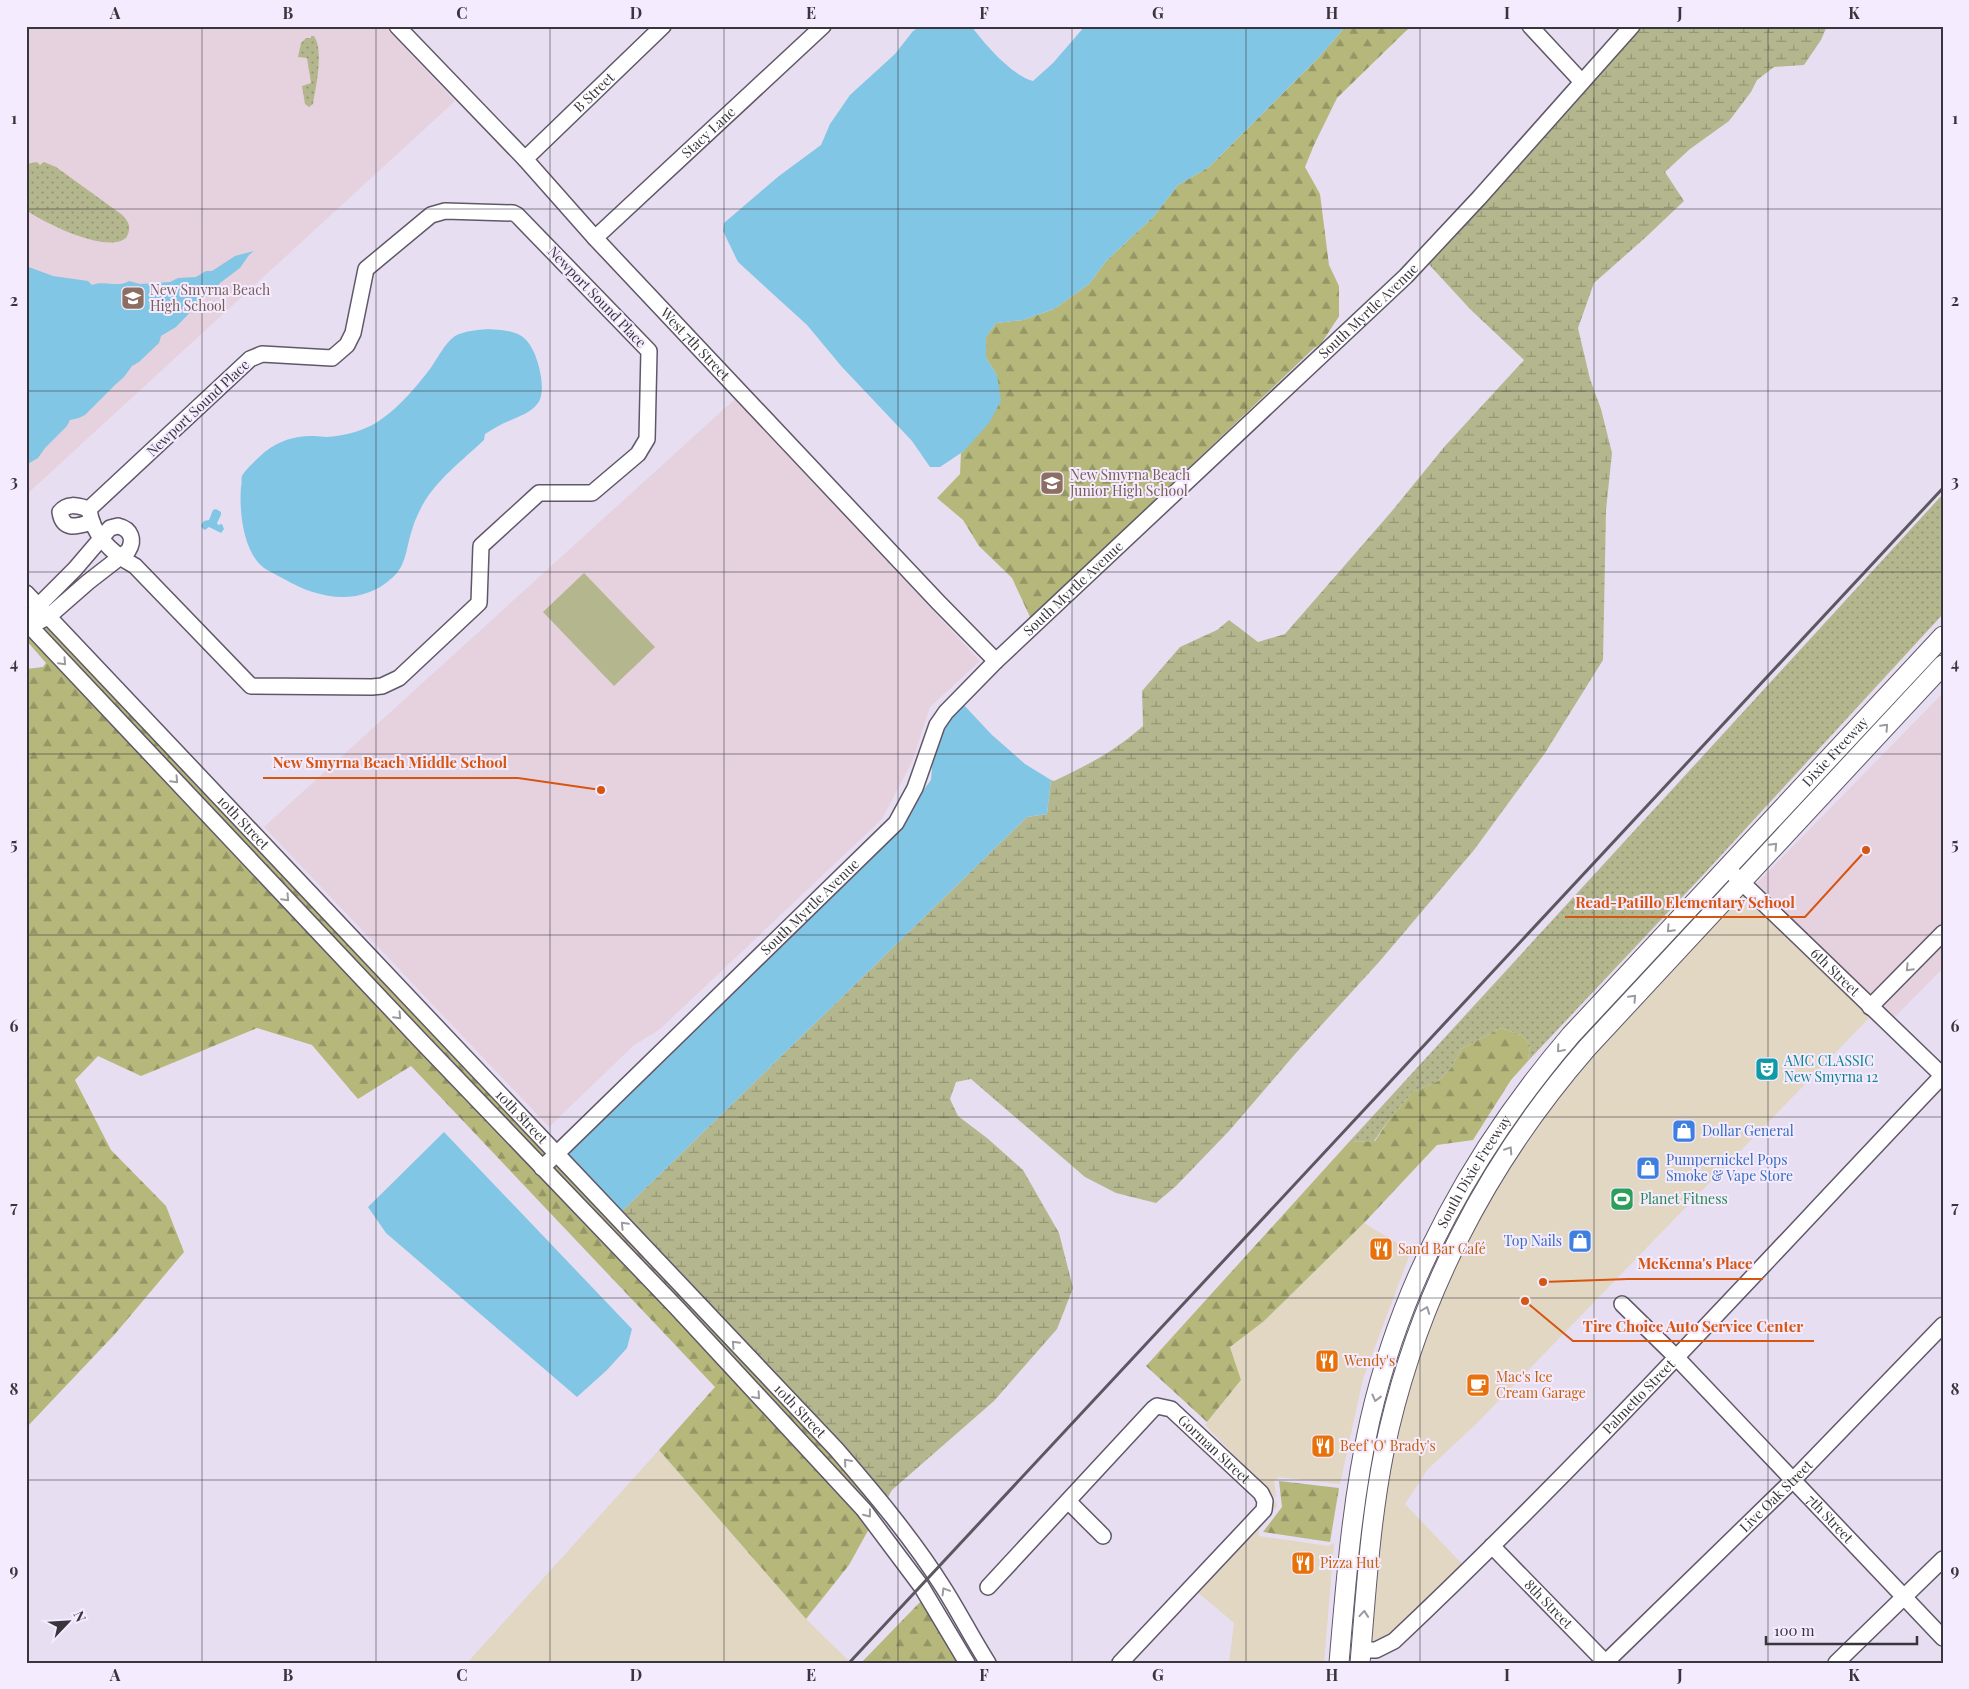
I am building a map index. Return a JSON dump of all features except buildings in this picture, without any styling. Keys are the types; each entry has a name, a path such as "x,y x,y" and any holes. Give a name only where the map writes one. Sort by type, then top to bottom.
{"main road":[{"name":"Dixie Freeway","path":"1727,868 1943,636"},
{"name":"Dixie Freeway","path":"1741,882 1937,672"},
{"name":"South Dixie Freeway","path":"1350,1658 1344,1608 1356,1492 1370,1419 1389,1351 1411,1291 1428,1253 1480,1158 1527,1088 1597,1007 1727,868"},
{"name":"South Dixie Freeway","path":"1350,1658 1390,1424 1426,1308 1461,1232 1495,1171 1540,1105 1564,1075 1741,882"}],"street":[{"name":"West 7th Street","path":"397,26 525,159 595,238 931,595 996,661"},
{"name":"B Street","path":"525,159 663,26"},
{"name":"Stacy Lane","path":"595,238 823,26"},
{"path":"1530,26 1582,82"},
{"name":"South Myrtle Avenue","path":"542,1168 896,822 915,788 937,725 946,712 996,661 1406,276 1479,198 1632,26"},
{"name":"Newport Sound Place","path":"439,212 513,213 649,351 647,438 638,454 592,494 539,493 480,546 479,602 400,678 382,686 251,686 135,566 120,558 102,539 90,515 250,359 262,354 332,358 340,352 347,345 353,333 366,269 431,215 439,212"},
{"path":"28,624 128,551 132,544 132,539 128,531 122,527 110,528 75,569 43,612"},
{"path":"75,569 88,582"},
{"name":"10th Street","path":"26,593 836,1449 886,1507 907,1535 944,1588 988,1663"},
{"name":"10th Street","path":"28,624 542,1168 677,1308 864,1510 921,1586 966,1663"},
{"path":"1916,665 1937,672"},
{"name":"6th Street","path":"1727,868 1943,1076"},
{"path":"1870,1007 1943,933"},
{"path":"1597,1007 1612,1021"},
{"name":"Palmetto Street","path":"1350,1658 1376,1650 1394,1641 1492,1546 1676,1357 1943,1076"},
{"path":"1480,1158 1495,1171"},
{"name":"7th Street","path":"1622,1304 1676,1357 1943,1638"},
{"name":"Live Oak Street","path":"1606,1663 1794,1480 1943,1325"},
{"path":"1389,1351 1410,1356"},
{"name":"Gorman Street","path":"988,1587 1152,1409 1157,1406 1171,1409 1261,1493 1265,1501 1264,1510 1120,1663"},
{"path":"1370,1419 1390,1424"},
{"path":"1068,1501 1103,1536"},
{"path":"894,1548 907,1535"},
{"name":"8th Street","path":"1492,1546 1606,1663"},
{"path":"1836,1663 1943,1559"},
{"path":"943,1623 958,1614"}],"shaded area":[{"name":"New Smyrna Beach High School","path":"26,26 384,26 455,101 26,495"},
{"path":"735,399 980,661 930,707 912,762 882,819 659,1030 634,1045 549,1127 264,827"},
{"path":"1943,693 1943,968 1894,1018 1757,883"},
{"path":"1741,890 1871,1016 1477,1423 1428,1469 1405,1504 1464,1566 1391,1637 1370,1645 1390,1457 1425,1332 1460,1254 1500,1177 1562,1089"},
{"path":"1364,1223 1411,1251 1363,1379 1340,1484 1279,1477 1274,1481 1276,1498 1205,1425 1241,1380 1230,1347 1263,1322"},
{"path":"659,1450 806,1619 851,1663 467,1663"},
{"path":"1276,1501 1277,1506 1259,1530 1259,1536 1328,1546 1334,1543 1324,1663 1229,1663 1234,1623 1195,1590"}],"green space":[{"path":"1346,26 1411,26 1337,98 1305,167 1320,194 1329,265 1339,286 1339,316 1321,344 1314,348 1031,619 1012,578 979,546 963,520 937,498 960,474 961,453 964,451 997,375 986,358 986,337 996,323 1023,320 1054,309 1089,284 1106,261 1153,217 1178,185 1209,167 1318,58"},
{"path":"1632,26 1827,26 1821,40 1804,65 1774,67 1757,80 1751,92 1729,121 1690,149 1665,172 1684,201 1594,283 1578,328 1590,379 1601,409 1612,453 1606,510 1603,660 1545,753 1474,850 1379,962 1296,1053 1229,1131 1176,1186 1156,1203 1116,1193 1085,1177 971,1079 956,1082 950,1099 958,1116 987,1138 1023,1170 1059,1233 1073,1288 1057,1329 994,1401 892,1490 887,1499 620,1213 1027,817 1047,814 1051,780 1054,781 1101,757 1143,726 1142,691 1180,647 1217,630 1229,620 1258,642 1285,634 1392,511 1445,446 1524,360 1470,309 1423,258"},
{"path":"311,36 314,36 317,42 319,59 313,104 309,107 305,104 302,86 311,83 307,58 298,57 301,43 306,38 311,38"},
{"path":"37,162 40,165 44,162 56,167 121,214 129,225 126,238 117,242 91,240 61,229 26,210 26,164"},
{"path":"1943,494 1943,614 1703,875 1528,1061 1530,1045 1521,1035 1501,1028 1461,1049 1451,1068 1438,1081 1413,1092 1391,1117 1374,1141 1349,1142"},
{"path":"584,573 655,647 614,686 543,612"},
{"path":"47,624 548,1154 542,1160 39,628"},
{"path":"26,633 672,1312 870,1527 849,1565 806,1619 659,1450 715,1387 411,1066 358,1099 312,1045 257,1028 141,1076 98,1056 75,1080 111,1150 166,1206 184,1252 115,1334 26,1428 26,669 43,667 46,663 26,640"},
{"path":"1501,1028 1521,1035 1530,1045 1528,1061 1511,1080 1473,1140 1437,1145 1364,1223 1263,1322 1230,1347 1241,1380 1207,1422 1146,1366 1349,1142 1375,1141 1391,1117 1413,1092 1438,1081 1451,1068 1461,1049"},
{"path":"555,1162 831,1453 881,1510 877,1516 549,1167"},
{"path":"1279,1481 1339,1488 1330,1542 1263,1532 1282,1507"},
{"path":"922,1600 960,1663 861,1663"}],"water":[{"path":"921,26 971,26 1007,66 1033,81 1053,63 1085,26 1346,26 1318,58 1209,167 1178,185 1153,217 1106,261 1089,284 1054,309 1023,320 996,323 986,337 986,358 997,375 1001,401 989,423 964,451 940,467 930,467 912,441 842,367 807,325 738,262 723,231 724,223 779,176 821,145 830,124 850,95 895,54 913,31"},
{"path":"254,251 240,268 220,283 215,291 210,293 210,297 205,297 176,327 161,336 159,343 132,366 124,377 85,415 70,420 67,426 45,448 38,458 26,465 26,266 53,276 88,281 92,285 101,283 120,284 129,281 140,284 170,282 178,278 196,277 206,271 212,271 235,256"},
{"path":"488,329 517,334 529,344 534,351 540,370 541,397 538,403 528,412 485,434 484,440 450,471 435,488 416,518 403,562 397,573 380,587 366,593 339,597 325,595 297,586 264,568 251,552 244,530 241,497 244,473 271,447 289,439 302,436 326,437 341,435 356,432 377,422 390,413 414,389 451,339 463,333"},
{"path":"216,509 221,512 217,523 218,525 222,524 224,529 221,533 209,527 205,530 201,525 204,521 209,520 213,510"},
{"path":"962,703 992,735 1025,764 1051,780 1047,814 1027,817 620,1213 564,1154 912,805 931,780 933,754 942,726"},
{"path":"444,1132 632,1329 627,1348 607,1370 577,1397 386,1233 368,1207"}],"railway":[{"path":"849,1663 1943,488"}],"place":[{"name":"New Smyrna Beach High School","path":"133,298"},
{"name":"New Smyrna Beach Junior High School","path":"1052,483"},
{"name":"New Smyrna Beach Middle School","path":"601,790"},
{"name":"Read-Patillo Elementary School","path":"1866,850"},
{"name":"AMC CLASSIC New Smyrna 12","path":"1767,1069"},
{"name":"Dollar General","path":"1684,1131"},
{"name":"Pumpernickel Pops Smoke & Vape Store","path":"1648,1168"},
{"name":"Planet Fitness","path":"1622,1199"},
{"name":"Top Nails","path":"1580,1241"},
{"name":"Sand Bar Café","path":"1381,1249"},
{"name":"McKenna's Place","path":"1543,1282"},
{"name":"Tire Choice Auto Service Center","path":"1525,1301"},
{"name":"Wendy's","path":"1327,1361"},
{"name":"Mac's Ice Cream Garage","path":"1478,1385"},
{"name":"Beef 'O' Brady's","path":"1323,1446"},
{"name":"Pizza Hut","path":"1303,1563"}]}
